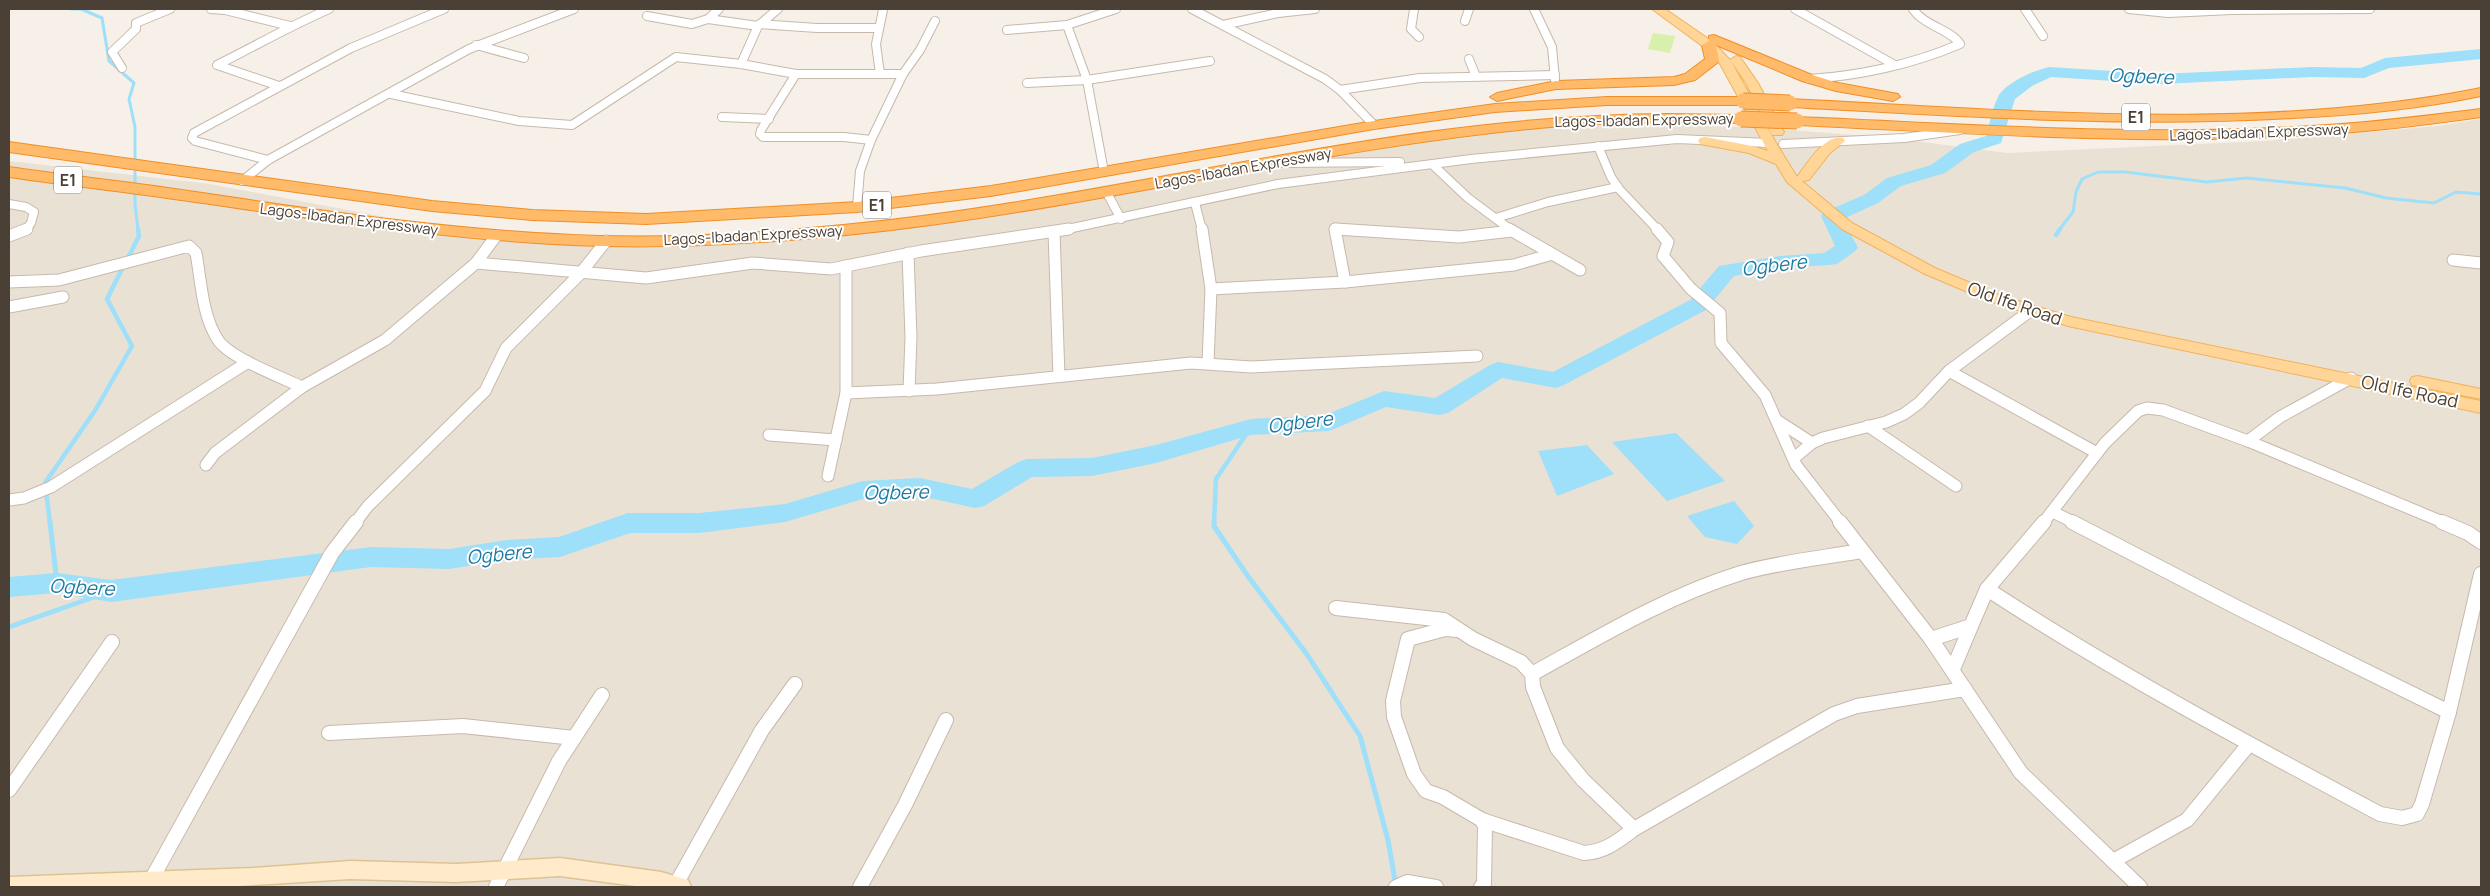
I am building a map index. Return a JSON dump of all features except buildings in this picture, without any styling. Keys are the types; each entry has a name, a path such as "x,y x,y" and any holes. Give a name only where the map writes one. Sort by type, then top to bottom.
{"highway":[{"path":"1416,119 1555,80 1674,81 1690,77 1712,60 1712,42 1836,87 1984,112"},
{"name":"Lagos-Ibadan Expressway","path":"9,147 242,181 440,207 594,218 685,217 857,207 991,191 1374,125 1562,102 1743,101 2128,117 2252,116 2365,109 2481,92"},
{"name":"Lagos-Ibadan Expressway","path":"9,172 383,225 496,236 606,241 721,239 849,230 1008,210 1270,163 1423,138 1541,123 1636,118 1741,118 1972,129 2182,136 2250,135 2363,129 2481,113"}],"main road":[{"name":"Old Ife Road","path":"1658,9 1735,58 1752,83 1782,144 1804,177 1824,202"},
{"name":"Old Ife Road","path":"1671,9 1712,42 1738,82 1769,143 1792,178 1852,224 1930,271 2030,311 2156,341 2351,378 2385,380 2481,407"},
{"path":"1705,140 1752,150 1780,161"},
{"path":"1804,177 1825,150 1838,141"},
{"name":"Old Ife Road","path":"1852,224 1939,265 2047,306 2159,334 2385,380 2481,394"}],"street":[{"path":"122,68 112,52 136,29 136,23 170,9"},
{"path":"211,9 227,9 290,26"},
{"path":"279,86 217,64 264,42 290,26 329,9"},
{"path":"268,160 203,144 192,138 194,134 351,48 444,9"},
{"path":"242,181 268,160 392,94 476,45 574,9"},
{"path":"708,19 719,9"},
{"path":"741,64 759,25 778,9"},
{"path":"1007,30 1067,25 1116,9"},
{"path":"1192,9 1325,79 1340,90 1374,125"},
{"path":"1223,25 1278,13 1315,9"},
{"path":"1414,9 1411,29 1419,37"},
{"path":"1465,21 1469,9"},
{"path":"1340,90 1385,80 1475,74 1555,80 1552,47 1534,9"},
{"path":"1795,9 1893,64"},
{"path":"1807,78 1826,78 1893,64 1960,44 1953,36 1919,17 1912,9"},
{"path":"2025,9 2043,36"},
{"path":"2129,9 2160,13 2243,9 2370,9"},
{"path":"880,74 876,44 882,10"},
{"path":"647,16 692,24 708,19 759,25 817,28 878,28"},
{"path":"857,207 860,171 871,140 903,74 920,50 935,21"},
{"path":"1067,25 1087,80 1104,172"},
{"path":"476,45 524,58"},
{"path":"392,94 519,121 572,125 660,69 672,59 688,58 741,64 796,74 903,74"},
{"path":"1469,59 1475,74"},
{"path":"1027,83 1087,80 1210,61"},
{"path":"796,74 761,130 760,134 763,137 844,137 871,140"},
{"path":"722,117 769,118"},
{"path":"1782,144 1904,138 1972,129"},
{"path":"476,263 580,274 646,278 753,263 831,269 908,253 1054,232 1121,220 1278,184 1472,160 1677,139 1769,143"},
{"path":"1598,146 1611,177 1618,187 1668,242 1663,256 1698,294 1720,313 1722,319 1718,336 1721,343 1765,394 1796,464 1861,551 1931,639 2021,773 2140,887"},
{"path":"1270,163 1472,160"},
{"path":"1433,165 1473,202 1512,231 1549,254 1580,270"},
{"path":"1496,218 1548,202 1618,187"},
{"path":"1107,193 1121,220"},
{"path":"1196,203 1211,289 1208,363"},
{"path":"9,204 34,212 32,226 27,230 9,236"},
{"path":"1344,282 1335,229 1460,237 1512,231"},
{"path":"1054,232 1059,376"},
{"path":"206,465 215,453 302,388 385,340 476,263 496,236"},
{"path":"150,882 332,553 368,506 485,391 491,381 499,357 506,348 580,274 606,241"},
{"path":"9,282 59,280 189,246 196,254 207,314 217,339 223,346 248,362 302,388"},
{"path":"908,253 911,336 909,391"},
{"path":"1211,289 1344,282 1514,265 1549,254"},
{"path":"2453,260 2481,263"},
{"path":"828,476 846,393 846,266"},
{"path":"9,307 63,297"},
{"path":"1794,458 1812,443 1838,433 1886,422 1904,414 1919,403 1949,371 2030,311"},
{"path":"846,393 909,391 1191,363 1252,367 1477,356"},
{"path":"9,500 34,496 51,489 104,452 248,362"},
{"path":"1949,371 2097,453"},
{"path":"2248,441 2280,417 2351,378"},
{"path":"1953,670 1987,589 2052,512 2097,453 2138,411 2147,408 2163,410 2248,441 2468,533 2481,542"},
{"path":"1778,421 1812,443"},
{"path":"1868,426 1956,486"},
{"path":"770,435 836,440"},
{"path":"2052,512 2240,609 2449,712"},
{"path":"1532,674 1634,617 1727,578 1752,571 1861,551"},
{"path":"1987,589 2072,643 2249,744 2380,814 2402,818 2417,814 2422,804 2449,712 2481,574"},
{"path":"1336,608 1444,620 1458,630 1521,662 1532,674 1533,687 1544,721 1557,748 1583,780 1634,829"},
{"path":"1931,639 1971,626"},
{"path":"1458,630 1445,629 1408,639 1393,701 1394,717 1414,774 1426,791 1443,796 1482,820 1584,853 1596,854 1607,849 1634,829 1834,714 1857,706 1965,689"},
{"path":"9,790 112,642"},
{"path":"9,886 150,882 252,882 350,870 456,873 506,869 586,869 669,885 762,730 795,684"},
{"path":"496,887 559,761 602,695"},
{"path":"860,887 905,805 946,720"},
{"path":"329,733 463,726 574,738"},
{"path":"2113,861 2187,820 2249,744"},
{"path":"1482,820 1484,826 1484,884 1482,887"},
{"path":"1402,884 1436,887"}],"shaded area":[{"path":"2481,119 2481,887 9,887 9,161 210,184 485,236 762,235 964,211 1241,161 1410,135 1562,120 1766,128 1892,138 2007,153 2265,141 2437,126"}],"green space":[{"path":"1653,33 1675,36 1670,53 1648,49"}],"water":[{"path":"1676,433 1725,481 1667,501 1612,442"},
{"path":"1587,445 1614,474 1557,496 1538,451"},
{"path":"1734,501 1754,526 1737,544 1705,537 1687,516"}],"waterway":[{"path":"71,9 81,9 102,18 109,61 134,83 129,99 135,127 135,159"},
{"name":"Ogbere","path":"9,587 57,583 111,591 371,557 449,559 507,550 560,547 628,523 699,523 785,513 863,490 920,487 975,499 1027,468 1092,467 1156,454 1251,427 1329,423 1384,399 1439,407 1498,370 1556,380 1698,305 1727,271 1780,262 1829,259 1847,248 1831,216 1871,199 1894,182 1938,169 1967,148 1994,139 2007,97 2026,82 2049,72 2161,79 2238,77 2312,72 2364,73 2385,63 2481,54"},
{"path":"135,172 135,204 138,230"},
{"path":"2059,230 2073,212 2076,192 2082,179 2098,172 2125,172 2207,182 2246,178 2345,188 2386,198 2434,203 2456,192 2481,194"},
{"path":"129,256 139,236 138,229"},
{"path":"2056,235 2060,229"},
{"path":"50,523 45,483 96,409 132,346 107,299 123,267"},
{"path":"1214,523 1216,479 1251,427"},
{"path":"50,522 57,583"},
{"path":"1214,523 1214,526 1247,575 1306,653 1360,736 1388,840 1396,886"},
{"path":"9,627 111,591"}]}
